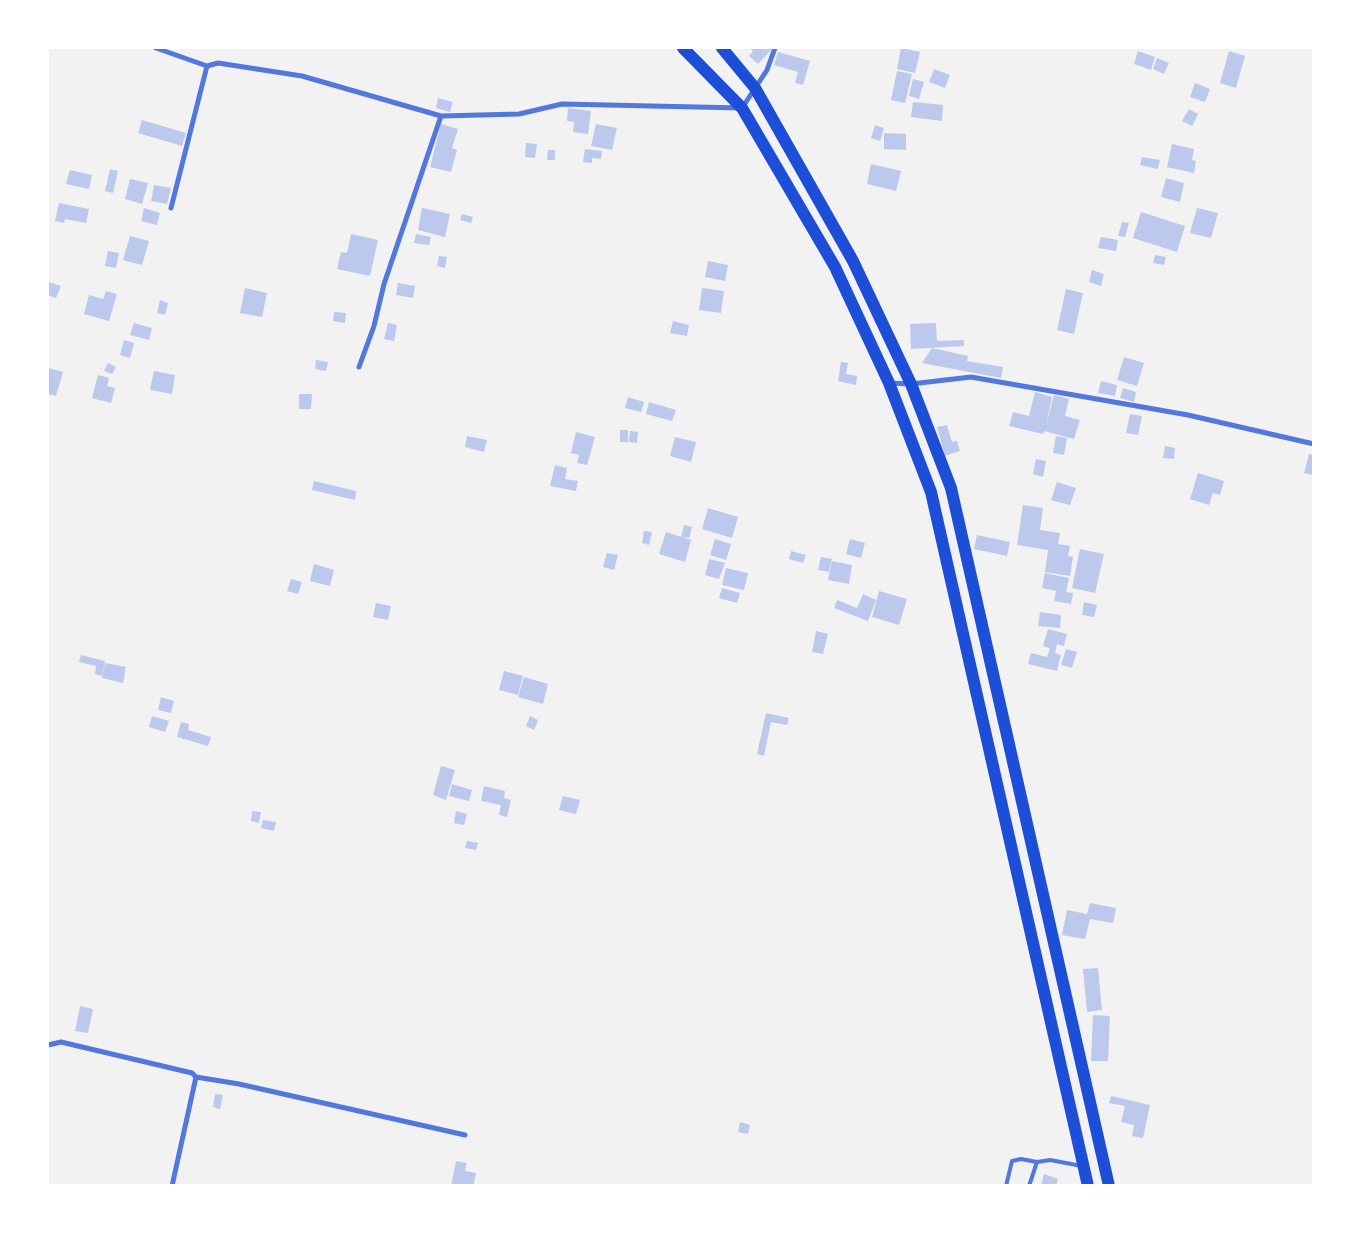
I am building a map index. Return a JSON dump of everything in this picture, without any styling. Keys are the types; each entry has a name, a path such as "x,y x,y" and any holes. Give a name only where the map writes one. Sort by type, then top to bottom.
{"highway":[{"path":"683,48 742,108 834,268 889,382 931,492 1088,1186"},
{"path":"722,48 755,88 853,260 912,384 951,488 1109,1186"}],"street":[{"path":"156,48 207,66 218,63 302,76 441,116 519,114 562,104 742,108 767,70 775,48"},
{"path":"171,208 207,66"},
{"path":"359,367 374,326 384,284 441,116"},
{"path":"889,382 912,384 971,376 1188,415 1314,444"},
{"path":"48,1045 62,1042 192,1073 196,1077 239,1084 465,1135"},
{"path":"172,1186 196,1077"}],"lane":[{"path":"1006,1186 1012,1161 1021,1159 1037,1162 1050,1160 1084,1166"},
{"path":"1029,1186 1037,1162"}],"building":[{"path":"750,48 773,48 758,64 749,56 753,51"},
{"path":"901,48 920,52 915,73 897,69"},
{"path":"1138,51 1155,57 1151,70 1134,64"},
{"path":"1229,51 1245,56 1236,88 1220,83"},
{"path":"778,52 810,61 803,85 795,83 798,72 774,65"},
{"path":"1157,58 1169,63 1164,74 1153,69"},
{"path":"934,69 950,75 945,88 929,82"},
{"path":"897,71 912,74 905,103 891,100"},
{"path":"913,79 924,82 919,99 909,96"},
{"path":"1195,83 1210,89 1205,102 1190,97"},
{"path":"438,98 453,102 450,112 436,108"},
{"path":"913,102 943,105 942,121 911,117"},
{"path":"568,108 591,111 588,134 573,132 574,122 567,121"},
{"path":"1189,109 1198,114 1192,126 1182,121"},
{"path":"142,120 186,133 182,146 138,133"},
{"path":"441,124 458,129 452,148 457,150 451,172 430,167"},
{"path":"596,124 617,128 612,150 591,146"},
{"path":"875,125 884,128 880,141 871,138"},
{"path":"884,133 906,134 906,150 884,149"},
{"path":"526,143 537,144 535,158 525,157"},
{"path":"1172,144 1194,149 1192,160 1196,161 1194,173 1167,167"},
{"path":"585,149 602,151 601,159 592,158 592,163 583,162"},
{"path":"548,150 555,150 555,160 547,160"},
{"path":"1142,157 1160,160 1158,169 1140,165"},
{"path":"871,164 901,171 896,191 867,184"},
{"path":"110,169 118,171 113,193 105,191"},
{"path":"70,170 92,175 89,189 66,184"},
{"path":"1166,178 1184,183 1180,202 1161,197"},
{"path":"130,179 148,183 142,204 125,199"},
{"path":"154,185 171,188 167,204 151,201"},
{"path":"59,203 89,209 86,223 65,219 64,223 55,221"},
{"path":"144,208 160,213 157,225 141,221"},
{"path":"422,208 450,214 445,237 418,230"},
{"path":"1197,208 1218,213 1211,238 1190,233"},
{"path":"1141,212 1185,226 1177,252 1133,238"},
{"path":"462,214 473,217 471,223 460,220"},
{"path":"1122,222 1129,223 1125,237 1118,236"},
{"path":"351,234 378,240 370,276 337,269 341,252 347,253"},
{"path":"416,234 431,237 429,245 414,243"},
{"path":"130,236 149,241 142,265 123,260"},
{"path":"1101,237 1118,240 1116,251 1098,248"},
{"path":"108,251 119,253 116,268 105,266"},
{"path":"1155,255 1166,257 1164,265 1153,263"},
{"path":"439,256 447,257 445,268 437,266"},
{"path":"708,261 728,265 725,281 705,277"},
{"path":"1092,270 1104,274 1101,286 1089,282"},
{"path":"49,282 61,286 56,298 48,295"},
{"path":"398,283 415,286 413,298 396,295"},
{"path":"245,288 267,293 262,317 240,313"},
{"path":"702,288 724,291 721,313 699,310"},
{"path":"1066,289 1083,293 1074,334 1057,330"},
{"path":"106,291 117,294 109,321 84,314 89,295 103,299"},
{"path":"160,300 168,303 165,315 157,313"},
{"path":"334,312 346,313 345,323 333,321"},
{"path":"673,321 689,325 687,336 670,333"},
{"path":"134,323 152,328 149,340 130,335"},
{"path":"388,323 397,325 394,341 384,339"},
{"path":"936,323 937,341 964,340 964,346 911,349 910,324"},
{"path":"124,340 134,343 130,358 120,355"},
{"path":"932,348 968,356 967,361 1003,367 1001,378 922,363"},
{"path":"1124,357 1144,363 1137,386 1117,380"},
{"path":"316,360 328,362 326,371 315,369"},
{"path":"841,362 848,363 846,374 857,376 856,385 838,381"},
{"path":"108,363 116,367 112,374 104,371"},
{"path":"48,368 63,372 56,396 48,394"},
{"path":"154,371 175,375 172,394 150,390"},
{"path":"98,375 109,378 107,386 115,388 111,403 92,398"},
{"path":"1101,381 1117,385 1115,396 1098,393"},
{"path":"1123,388 1136,392 1134,402 1120,398"},
{"path":"1035,392 1052,397 1046,425 1054,395 1069,399 1065,416 1080,420 1074,439 1044,431 1043,434 1009,426 1013,412 1029,416"},
{"path":"299,394 312,394 311,409 299,409"},
{"path":"628,397 644,402 641,412 625,408"},
{"path":"649,402 676,410 672,421 646,414"},
{"path":"1130,414 1142,416 1138,435 1126,433"},
{"path":"947,425 952,442 957,441 960,451 945,456 937,427"},
{"path":"620,430 628,430 628,442 620,442"},
{"path":"630,431 638,432 637,443 629,442"},
{"path":"576,432 595,437 587,465 577,463 579,455 571,453"},
{"path":"467,436 487,440 484,452 465,447"},
{"path":"1056,436 1067,438 1064,455 1053,453"},
{"path":"675,437 696,442 691,462 670,456"},
{"path":"1165,446 1175,448 1174,459 1163,458"},
{"path":"1309,454 1314,455 1314,475 1304,473"},
{"path":"1036,459 1046,461 1043,477 1033,474"},
{"path":"555,465 567,468 565,479 578,481 576,491 550,486"},
{"path":"1198,473 1224,481 1220,495 1213,493 1209,505 1190,499"},
{"path":"314,481 356,491 355,500 312,490"},
{"path":"1057,482 1076,488 1070,505 1051,500"},
{"path":"1023,505 1043,508 1040,530 1060,533 1058,544 1070,546 1068,556 1073,557 1070,576 1045,572 1048,550 1017,545"},
{"path":"708,508 738,517 732,538 702,529"},
{"path":"684,525 692,527 689,538 681,537"},
{"path":"644,531 652,532 649,545 642,543"},
{"path":"666,532 691,540 685,562 659,554"},
{"path":"977,535 1010,542 1007,556 974,549"},
{"path":"715,539 731,544 726,560 710,555"},
{"path":"850,539 865,543 861,558 846,554"},
{"path":"1080,549 1104,554 1095,593 1072,588"},
{"path":"791,551 806,555 803,563 789,559"},
{"path":"607,553 618,555 614,570 603,567"},
{"path":"821,557 832,559 829,572 818,570"},
{"path":"709,559 725,563 719,579 705,575"},
{"path":"832,561 852,565 849,584 828,580"},
{"path":"314,564 334,570 330,586 310,581"},
{"path":"726,568 748,573 744,590 722,585"},
{"path":"1045,573 1069,578 1066,592 1073,593 1071,604 1054,601 1056,591 1042,588"},
{"path":"291,579 302,582 298,594 287,591"},
{"path":"722,588 740,593 737,603 719,598"},
{"path":"879,591 907,599 899,625 872,617"},
{"path":"863,594 876,600 868,621 834,608 837,600 857,608"},
{"path":"1084,602 1097,605 1094,617 1082,615"},
{"path":"376,603 391,606 388,620 373,617"},
{"path":"1040,612 1061,615 1060,628 1038,626"},
{"path":"1048,629 1067,634 1064,646 1057,644 1055,653 1061,655 1057,671 1028,664 1031,653 1047,657 1050,648 1043,646"},
{"path":"816,631 828,634 823,654 812,652"},
{"path":"1066,649 1077,652 1072,668 1061,665"},
{"path":"81,655 105,661 102,676 95,674 96,666 79,662"},
{"path":"105,663 126,667 123,683 102,678"},
{"path":"504,671 523,676 518,695 499,690"},
{"path":"524,677 548,684 543,704 518,697"},
{"path":"161,697 174,701 171,713 158,710"},
{"path":"766,713 789,718 787,725 771,722 764,756 757,754"},
{"path":"152,716 169,721 165,732 149,727"},
{"path":"530,716 538,720 534,730 526,726"},
{"path":"181,722 189,724 188,730 211,737 208,746 177,737"},
{"path":"441,766 455,770 446,800 433,795"},
{"path":"452,784 472,790 469,801 449,796"},
{"path":"484,786 505,791 504,798 511,800 507,817 499,815 501,805 481,801"},
{"path":"563,796 580,800 576,814 559,810"},
{"path":"252,811 261,812 259,823 251,821"},
{"path":"456,811 467,814 464,825 454,823"},
{"path":"263,820 276,822 274,831 261,828"},
{"path":"467,841 478,843 476,850 465,848"},
{"path":"1090,903 1116,908 1113,923 1090,919 1085,939 1062,935 1067,910 1087,914"},
{"path":"1098,968 1102,1010 1087,1012 1083,969"},
{"path":"80,1006 93,1009 88,1033 75,1031"},
{"path":"1093,1015 1110,1016 1108,1061 1091,1061"},
{"path":"215,1094 223,1095 220,1109 213,1107"},
{"path":"1111,1096 1150,1105 1143,1138 1132,1136 1134,1125 1121,1122 1125,1106 1109,1103"},
{"path":"740,1122 750,1125 748,1134 738,1132"},
{"path":"456,1161 467,1163 465,1171 476,1173 473,1186 451,1186"},
{"path":"1044,1174 1058,1179 1056,1186 1041,1186"}]}
